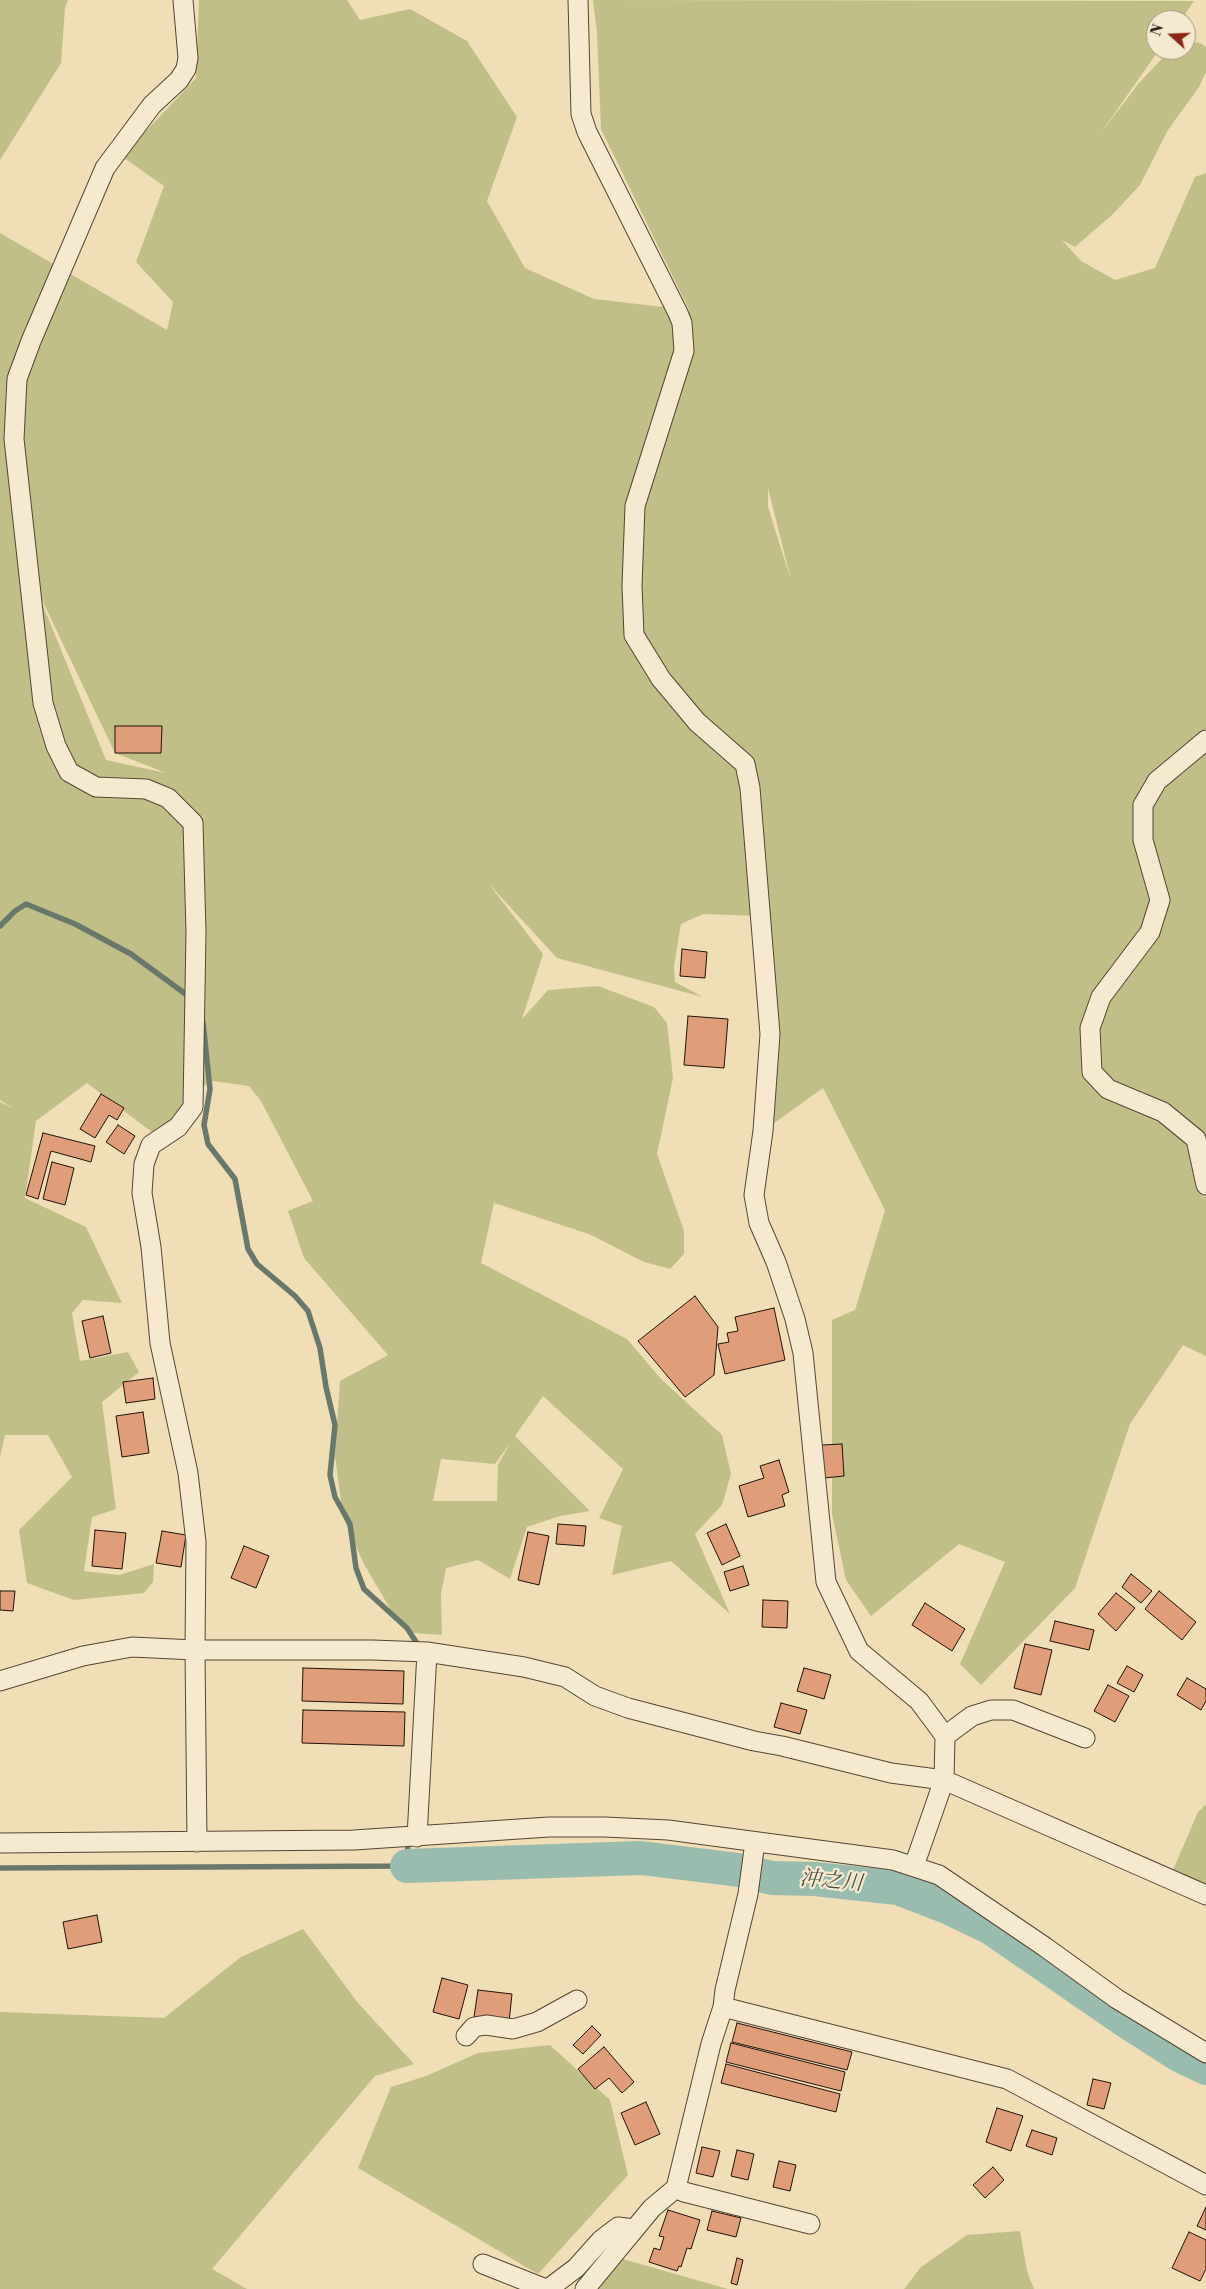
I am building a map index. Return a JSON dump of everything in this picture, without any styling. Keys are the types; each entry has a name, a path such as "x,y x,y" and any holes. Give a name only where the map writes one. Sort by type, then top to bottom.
{"street":[{"path":"183,0 188,58 186,69 179,80 152,105 105,168 31,341 17,379 14,439 43,703 56,746 69,772 96,788 146,789 168,798 193,823 196,932 193,1107 178,1127 151,1145 144,1164 142,1193 151,1247 160,1343 188,1473 196,1542 197,1842"},
{"path":"578,0 581,114 587,132 672,299 682,323 684,351 635,506 632,586 634,634 660,679 696,722 745,764 750,788 770,1034 763,1131 754,1195 759,1223 776,1262 795,1319 802,1353 826,1582 860,1651 919,1701 945,1736 944,1780 914,1866"},
{"path":"1206,740 1157,780 1143,805 1143,840 1160,900 1150,932 1101,997 1090,1028 1092,1072 1108,1089 1163,1112 1196,1139 1206,1185"},
{"path":"0,1681 83,1656 132,1647 195,1650 372,1650 427,1652 524,1667 565,1676 595,1696 637,1710 754,1741 891,1772 944,1780 1206,1895"},
{"path":"417,1837 427,1652"},
{"path":"945,1736 972,1716 991,1710 1013,1710 1085,1738"},
{"path":"0,1842 197,1842 417,1837 549,1827 668,1830 861,1854 914,1866 939,1875 1117,1999 1206,2053"},
{"path":"585,2289 652,2208 676,2188 711,2044 723,2007 725,1990 748,1894 755,1842"},
{"path":"466,2036 474,2028 486,2025 513,2029 538,2022 577,2000"},
{"path":"723,2007 1007,2078 1206,2185"},
{"path":"676,2188 684,2192 810,2224"},
{"path":"483,2264 547,2289 576,2268 601,2240 618,2227 634,2229"}],"shaded area":[{"path":"0,0 68,0 65,8 61,63 0,160"},
{"path":"199,0 347,0 360,20 410,9 467,41 517,117 487,201 525,268 594,299 689,310 601,129 597,33 593,0 1194,1 1188,10 1146,10 1146,60 1152,60 1100,134 1139,83 1161,60 1196,60 1196,42 1198,42 1206,47 1206,72 1199,87 1168,130 1140,185 1113,214 1075,247 1062,240 1081,261 1115,280 1155,268 1195,177 1206,173 1206,1356 1183,1345 1130,1424 1075,1588 981,1685 960,1664 1005,1562 959,1544 871,1616 846,1580 832,1514 832,1320 855,1310 885,1210 823,1088 763,1131 758,916 703,914 681,924 674,966 675,982 703,997 557,958 488,883 543,954 522,1019 548,990 598,986 654,1007 667,1023 673,1078 657,1154 684,1231 684,1254 670,1269 644,1262 589,1234 494,1203 481,1263 627,1339 662,1380 722,1435 731,1474 722,1505 695,1534 730,1614 671,1561 612,1575 622,1526 599,1518 623,1469 543,1396 515,1436 590,1511 560,1516 527,1527 510,1579 478,1560 446,1568 441,1594 442,1635 414,1633 392,1612 364,1564 343,1517 335,1456 340,1381 388,1355 304,1258 288,1211 313,1201 261,1101 249,1086 213,1081 201,1087 161,1139 87,1083 36,1121 25,1198 86,1227 122,1303 83,1300 72,1313 80,1361 128,1352 139,1372 102,1402 116,1509 92,1517 84,1571 119,1575 154,1564 153,1582 144,1593 74,1600 27,1583 19,1530 72,1477 48,1435 5,1435 0,1457 0,1102 14,1109 0,1100 0,233 167,330 173,302 136,262 164,186 124,158 126,152 196,78","holes":["768,488 790,576 768,507","33,581 115,753 166,773 106,760","510,1443 498,1465 497,1501 433,1501 441,1459 495,1464"]},
{"path":"1206,1804 1206,1885 1173,1870 1198,1812"},
{"path":"303,1929 358,2003 414,2064 375,2076 212,2269 247,2289 0,2289 0,2012 164,2018 241,1957"},
{"path":"550,2045 610,2100 628,2175 538,2274 358,2168 391,2087 426,2076 478,2053"},
{"path":"1020,2231 1027,2271 1034,2289 904,2289 921,2267 967,2235"},
{"path":"623,2259 728,2289 598,2289"}],"building":[{"path":"115,726 162,726 161,753 115,753"},
{"path":"682,949 707,952 705,978 680,976"},
{"path":"688,1016 728,1019 724,1068 684,1065"},
{"path":"101,1094 124,1108 117,1120 109,1115 95,1138 80,1129"},
{"path":"118,1125 135,1136 124,1154 106,1142"},
{"path":"43,1133 95,1146 91,1162 51,1151 38,1199 26,1195"},
{"path":"52,1162 74,1168 65,1205 43,1199"},
{"path":"695,1296 718,1327 714,1375 685,1397 638,1341"},
{"path":"774,1308 785,1360 725,1374 718,1344 729,1342 727,1333 738,1331 735,1317"},
{"path":"103,1316 111,1353 90,1358 82,1321"},
{"path":"153,1378 155,1399 126,1403 123,1382"},
{"path":"143,1412 149,1453 122,1457 116,1416"},
{"path":"842,1444 844,1476 824,1478 822,1445"},
{"path":"779,1460 789,1492 782,1495 785,1506 748,1517 739,1486 764,1478 760,1466"},
{"path":"558,1524 586,1526 584,1546 556,1544"},
{"path":"726,1524 740,1556 722,1565 707,1533"},
{"path":"95,1530 126,1533 122,1569 92,1566"},
{"path":"162,1531 186,1535 181,1567 156,1563"},
{"path":"528,1532 549,1536 539,1585 518,1580"},
{"path":"244,1546 269,1556 256,1588 231,1578"},
{"path":"743,1566 749,1585 730,1591 724,1572"},
{"path":"1131,1574 1152,1591 1141,1603 1122,1587"},
{"path":"0,1591 15,1591 13,1611 0,1610"},
{"path":"1159,1591 1196,1622 1182,1640 1145,1609"},
{"path":"1116,1593 1135,1608 1116,1631 1098,1614"},
{"path":"763,1600 788,1601 787,1628 762,1627"},
{"path":"925,1603 965,1629 952,1651 912,1625"},
{"path":"1055,1621 1094,1630 1089,1650 1050,1641"},
{"path":"1025,1644 1052,1650 1041,1695 1014,1688"},
{"path":"1127,1666 1143,1675 1134,1692 1117,1683"},
{"path":"303,1668 404,1671 403,1704 302,1701"},
{"path":"804,1668 831,1675 824,1699 797,1691"},
{"path":"1187,1678 1206,1689 1206,1701 1201,1710 1177,1695"},
{"path":"1108,1685 1129,1696 1115,1722 1094,1711"},
{"path":"781,1703 807,1710 800,1734 774,1727"},
{"path":"303,1710 405,1712 404,1746 302,1743"},
{"path":"97,1915 102,1942 68,1949 63,1922"},
{"path":"442,1978 468,1985 459,2019 433,2012"},
{"path":"478,1990 512,1994 509,2022 474,2017"},
{"path":"737,2023 852,2052 847,2070 732,2042"},
{"path":"592,2026 601,2035 583,2054 573,2045"},
{"path":"731,2043 845,2072 841,2091 726,2062"},
{"path":"604,2047 634,2082 622,2093 609,2078 595,2089 578,2069"},
{"path":"726,2064 840,2094 836,2112 721,2083"},
{"path":"1093,2079 1111,2083 1104,2109 1087,2105"},
{"path":"646,2102 660,2134 635,2145 621,2113"},
{"path":"997,2108 1023,2116 1011,2151 986,2142"},
{"path":"1032,2130 1057,2138 1052,2155 1026,2146"},
{"path":"702,2147 720,2151 713,2177 696,2173"},
{"path":"737,2150 754,2154 748,2180 731,2176"},
{"path":"779,2161 796,2165 790,2191 773,2187"},
{"path":"993,2167 1004,2180 985,2198 973,2185"},
{"path":"1206,2207 1206,2230 1197,2226"},
{"path":"668,2210 700,2220 691,2249 687,2248 681,2267 679,2266 677,2271 649,2262 654,2248 660,2250 664,2237 659,2236"},
{"path":"712,2211 741,2218 736,2237 707,2230"},
{"path":"1189,2232 1206,2240 1206,2269 1200,2281 1172,2268"},
{"path":"737,2258 743,2260 737,2285 731,2283"}],"waterway":[{"path":"0,926 15,911 26,904 75,924 131,954 191,998"},
{"path":"203,1022 210,1089 204,1125 208,1144 235,1179 248,1249 257,1264 295,1296 308,1311 320,1348 326,1387 335,1425 330,1475 335,1497 350,1524 356,1568 364,1589 407,1628 418,1648"},
{"path":"0,1868 407,1866 408,1840"},
{"name":"沖之川","path":"407,1866 641,1858 739,1870 772,1878 815,1879 898,1888 945,1906 991,1928 1126,2021 1179,2055 1206,2068"}]}
